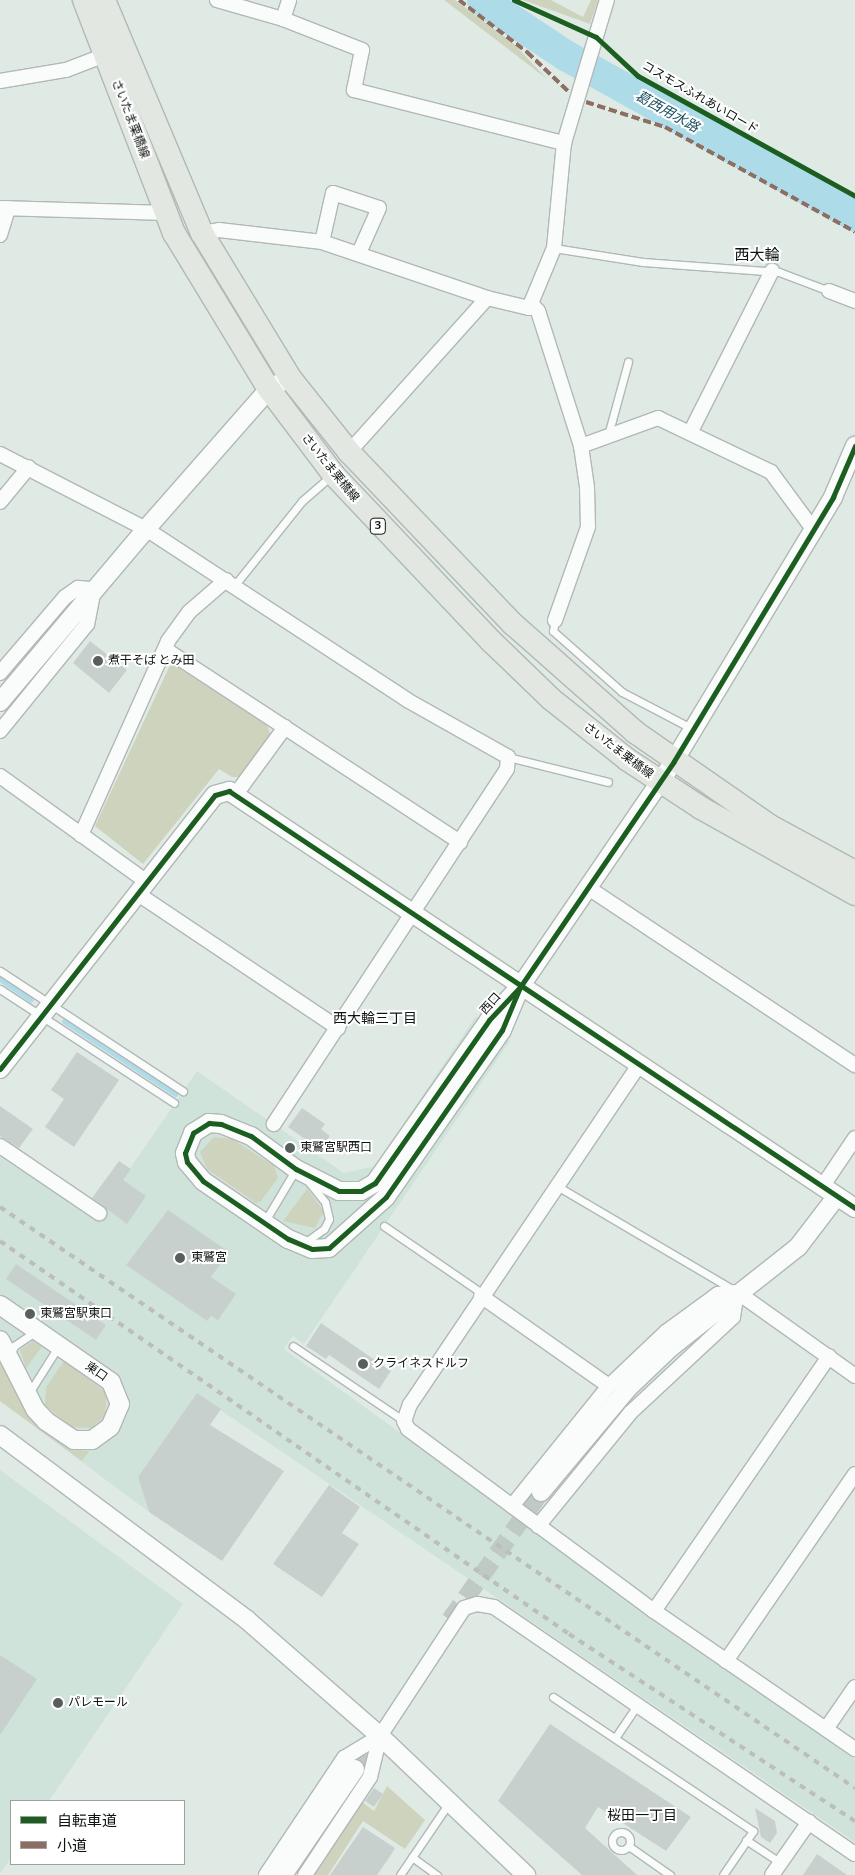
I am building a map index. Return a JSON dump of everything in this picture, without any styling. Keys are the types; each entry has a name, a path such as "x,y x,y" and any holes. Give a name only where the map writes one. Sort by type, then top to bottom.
{"main road":[{"name":"さいたま栗橋線","path":"84,0 167,213 269,390 333,474 438,589 552,698 659,782 855,894"},
{"name":"さいたま栗橋線","path":"104,0 202,232 290,378 349,452 513,624 674,761 770,826 854,871"}],"street":[{"path":"217,0 283,19 362,50 354,90 564,143"},
{"path":"283,19 289,0"},
{"path":"202,232 219,230 322,242 359,253 486,298 529,308 554,248 564,143 606,0"},
{"path":"0,81 66,70 105,55"},
{"path":"322,242 333,193 379,208 359,253"},
{"path":"0,235 4,208 167,213"},
{"path":"690,434 772,271"},
{"path":"829,291 855,301"},
{"path":"349,452 486,298"},
{"path":"531,303 538,311 581,446 588,527 556,620"},
{"path":"0,702 94,589 269,390 290,378"},
{"path":"581,446 658,418 771,472 813,528"},
{"path":"520,986 674,761 691,728 813,528 855,446"},
{"path":"0,454 29,467 146,529 407,700 508,757 507,768 413,916 274,1124"},
{"path":"0,502 29,467"},
{"path":"80,835 165,649 180,622 230,583"},
{"path":"0,673 65,597 78,588 94,589"},
{"path":"0,732 82,632 94,608 94,589"},
{"path":"165,649 460,842"},
{"path":"236,794 285,728"},
{"path":"0,776 80,835 142,888 338,1028"},
{"path":"0,1069 215,795 224,790 236,794 413,916 855,1208"},
{"path":"587,887 855,1064"},
{"name":"西口","path":"520,986 502,1030 386,1197 329,1248 301,1246 264,1223 193,1172 185,1153 187,1142 201,1127 221,1124 250,1136 296,1169 339,1191 361,1191 375,1183 489,1020 520,986"},
{"path":"639,1065 410,1404 404,1421 408,1429 654,1611 855,1749"},
{"path":"822,1186 855,1138"},
{"path":"0,1146 100,1213"},
{"path":"541,1492 628,1388 737,1292 798,1247 837,1196"},
{"path":"737,1292 855,1376"},
{"path":"512,1506 609,1386 706,1301 737,1292"},
{"path":"538,1526 630,1413 733,1317 737,1292"},
{"path":"482,1295 603,1378 609,1386"},
{"name":"東口","path":"0,1305 59,1346 117,1390 120,1404 115,1420 92,1440 74,1440 39,1415 0,1340"},
{"path":"654,1611 829,1356"},
{"path":"0,1435 247,1620 380,1736 526,1875"},
{"path":"726,1661 855,1474"},
{"path":"305,1875 370,1777 380,1736 452,1625 471,1605 494,1607 855,1854"},
{"path":"826,1729 855,1687"},
{"path":"266,1875 344,1758 380,1736"},
{"path":"283,1875 355,1769"},
{"path":"772,1875 809,1822"}],"lane":[{"path":"554,248 643,262 772,271 829,291"},
{"path":"608,436 628,362"},
{"path":"230,583 302,501 333,474"},
{"path":"556,620 553,631 622,692 691,728"},
{"path":"508,757 608,782"},
{"path":"0,971 45,1010 174,1103"},
{"path":"0,989 45,1010 183,1091"},
{"path":"264,1223 296,1169 330,1211 324,1229 301,1246"},
{"path":"557,1185 737,1292"},
{"path":"384,1226 482,1295"},
{"path":"10,1359 14,1346 38,1331"},
{"path":"28,1396 59,1346"},
{"path":"293,1346 404,1421"},
{"path":"553,1697 753,1831 722,1875"},
{"path":"615,1738 637,1705"},
{"path":"400,1875 450,1803"},
{"path":"746,1840 781,1863"},
{"path":"630,1847 670,1875"},
{"path":"412,1857 437,1875"}],"shaded area":[{"path":"444,0 455,0 514,44 547,79"},
{"path":"523,0 551,0 583,17 591,0 598,0 590,24"},
{"path":"171,663 267,725 271,736 241,777 232,777 219,769 143,864 95,826"},
{"path":"476,1016 510,1041 304,1344 293,1336 284,1349 855,1760 855,1842 197,1394 138,1477 149,1512 0,1401 0,1157 96,1218 197,1071 344,1173 375,1166"},
{"path":"214,1137 232,1139 274,1166 278,1178 261,1201 256,1203 207,1169 200,1152"},
{"path":"307,1189 324,1211 315,1228 283,1221"},
{"path":"33,1341 42,1347 26,1368 20,1350"},
{"path":"64,1361 107,1393 105,1416 91,1428 71,1427 45,1405 46,1387"},
{"path":"0,1362 31,1419 70,1449 89,1451 82,1461 0,1401"},
{"name":"パレモール","path":"0,1470 183,1604 50,1800 10,1800 10,1859 0,1874"},
{"path":"387,1786 425,1820 405,1849 363,1821 328,1875 310,1875 361,1801 374,1811"}],"building":[{"path":"90,641 127,670 109,693 73,663"},
{"path":"77,1052 119,1080 74,1147 45,1127 64,1099 51,1090"},
{"path":"0,1106 33,1129 19,1148 0,1136"},
{"path":"302,1108 325,1124 321,1129 330,1136 320,1150 288,1127"},
{"path":"119,1161 131,1169 123,1180 146,1196 127,1224 92,1198"},
{"path":"168,1210 229,1252 211,1277 236,1294 218,1320 211,1316 207,1321 126,1265"},
{"path":"16,1264 106,1325 96,1340 6,1279"},
{"path":"321,1323 391,1371 379,1389 329,1355 326,1359 306,1346"},
{"path":"197,1393 221,1409 210,1425 284,1471 222,1561 149,1512 138,1477"},
{"path":"329,1485 360,1507 342,1533 359,1544 322,1597 273,1564"},
{"path":"0,1655 37,1679 0,1735"},
{"path":"550,1724 691,1817 666,1851 598,1807 585,1828 637,1875 582,1875 498,1801"},
{"path":"374,1788 383,1794 374,1807 365,1801"},
{"path":"755,1808 775,1821 777,1833 770,1843 761,1837"},
{"path":"363,1827 395,1848 391,1855 377,1875 330,1875"},
{"path":"817,1854 847,1875 803,1875"}],"waterway":[{"name":"葛西用水路","path":"482,0 565,55 855,216"},
{"path":"0,979 31,1000"},
{"path":"64,1021 175,1094"}],"tunnel":[{"path":"450,1620 541,1492"},
{"path":"355,1769 377,1734"}],"railway":[{"path":"0,1207 855,1788"},
{"path":"0,1241 569,1634 855,1821"}],"marked path":[{"path":"459,0 527,52 570,93"},
{"path":"586,102 665,127 855,232"}],"cycle path":[{"name":"コスモスふれあいロード","path":"514,0 596,37 638,76 855,196"},
{"path":"520,987 502,1030 386,1197 329,1248 312,1249 288,1239 203,1181 187,1162 185,1153 193,1133 209,1123 221,1124 251,1136 296,1169 339,1191 361,1191 375,1183 489,1020 520,987 674,761 833,497 855,446"},
{"path":"0,1069 215,795 229,791 855,1208"}],"place":[{"name":"煮干そば とみ田","path":"98,661"},
{"name":"東鷲宮駅西口","path":"290,1148"},
{"name":"東鷲宮","path":"180,1258"},
{"name":"東鷲宮駅東口","path":"30,1314"},
{"name":"クライネスドルフ","path":"363,1364"},
{"name":"パレモール","path":"58,1703"}],"district":[{"name":"西大輪","path":"757,256"},
{"name":"西大輪三丁目","path":"375,1019"},
{"name":"桜田一丁目","path":"642,1816"}]}
